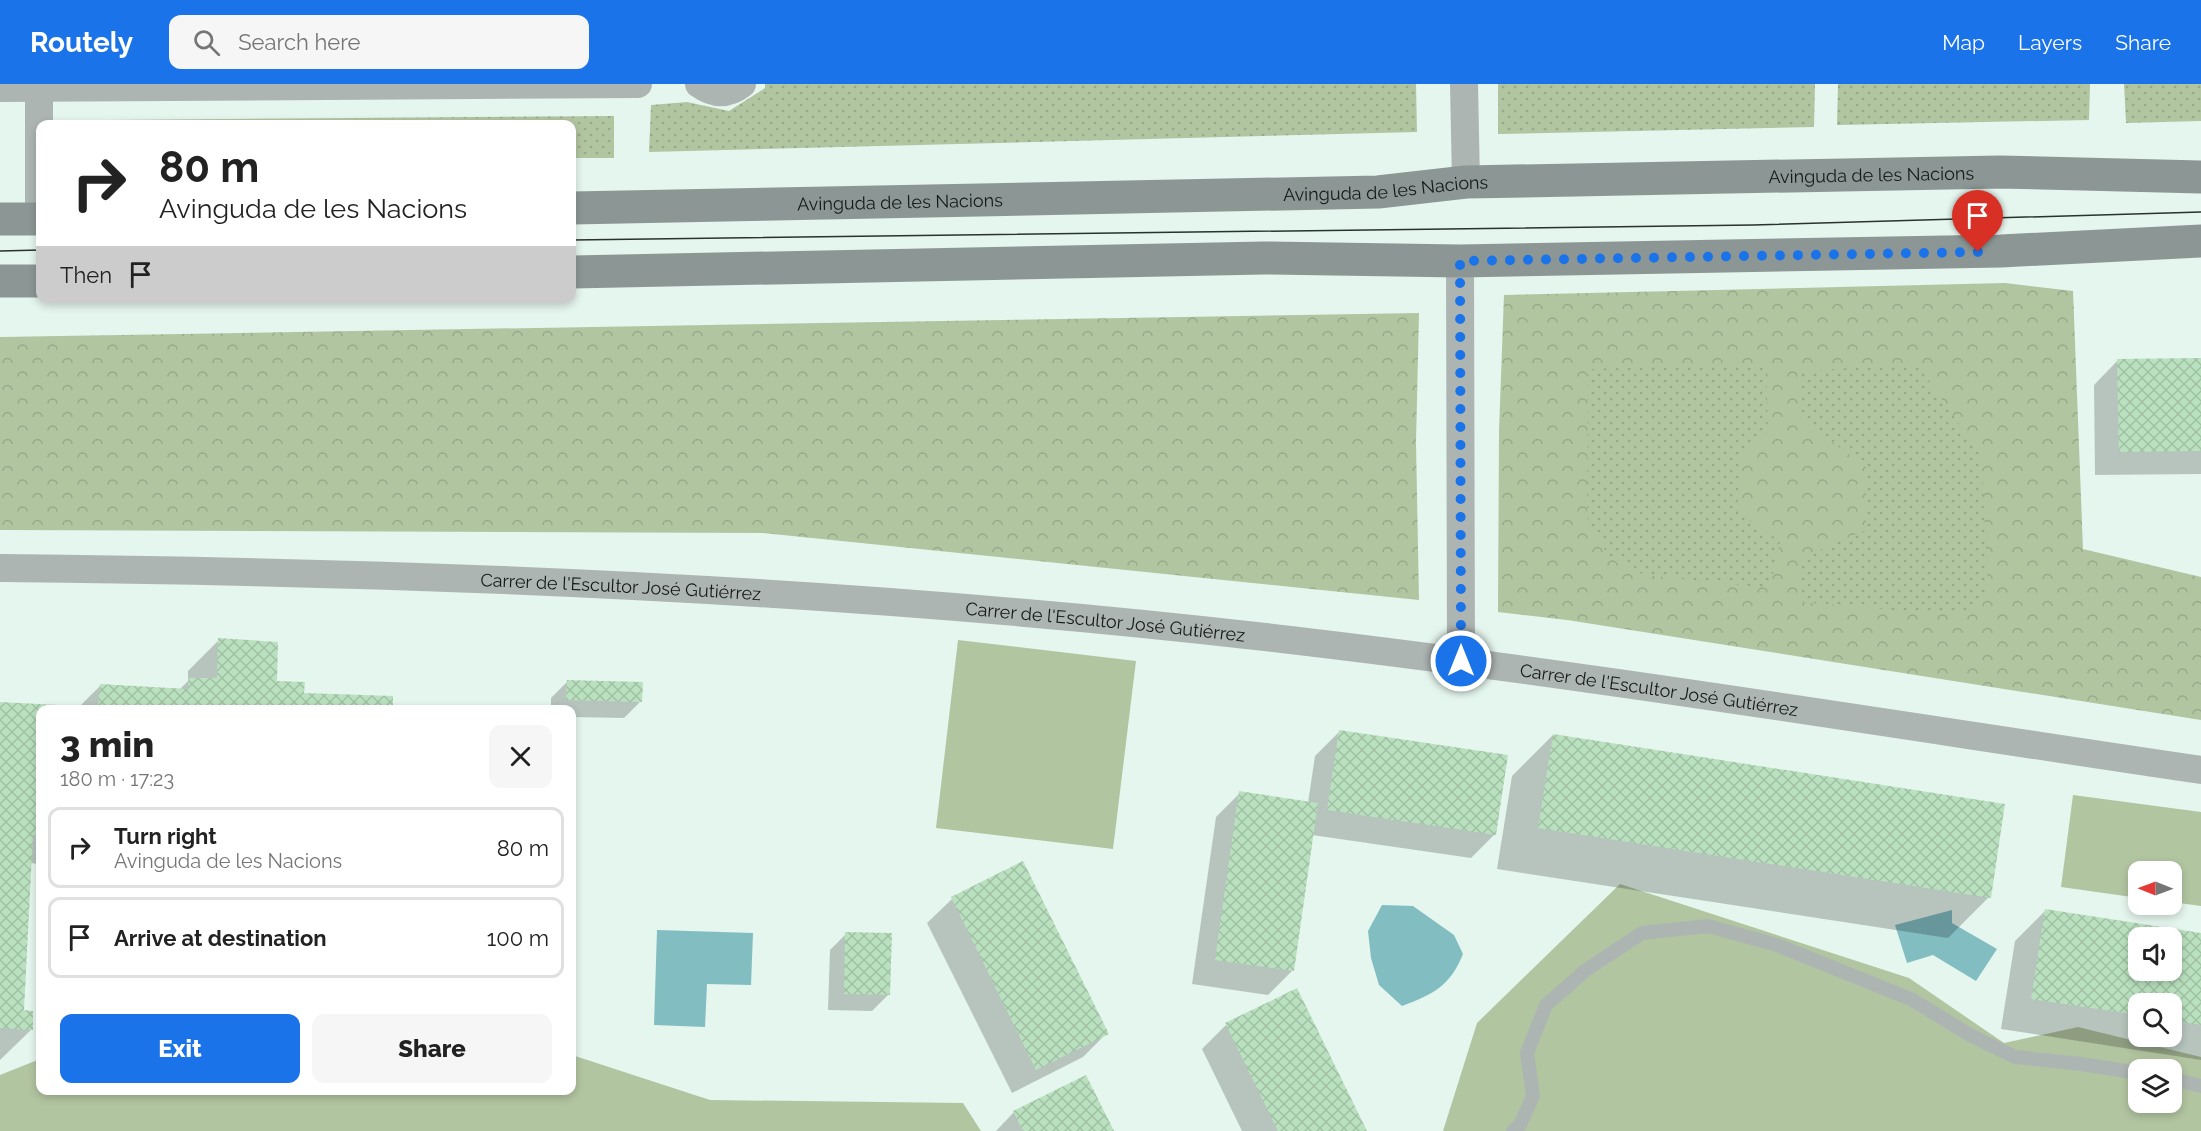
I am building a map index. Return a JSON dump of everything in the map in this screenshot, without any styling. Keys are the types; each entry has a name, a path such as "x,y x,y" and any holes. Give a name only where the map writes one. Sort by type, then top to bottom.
{"main road":[{"name":"Avinguda de les Nacions","path":"576,208 1378,192 1466,182 2000,172 2201,177"},
{"path":"0,219 36,219"},
{"path":"576,272 1264,258 1460,261 2001,251 2201,241"},
{"path":"0,281 36,281"}],"street":[{"path":"0,88 636,84"},
{"path":"699,84 707,90 726,93 742,84"},
{"path":"1464,84 1466,182"},
{"path":"39,86 39,120"},
{"path":"1460,261 1461,661"},
{"name":"Carrer de l'Escultor José Gutiérrez","path":"0,568 249,570 516,579 930,605 1261,637 1461,661 2201,770"}],"lane":[{"path":"1513,1131 1520,1125 1533,1096 1527,1053 1546,1005 1586,970 1642,933 1708,926 1777,945 1913,1000 1968,1034 2015,1058 2128,1071"},
{"path":"2182,1081 2201,1086"}],"green space":[{"path":"765,84 1416,84 1417,132 649,152 651,105 687,102 729,111 765,88"},
{"path":"1498,84 1815,84 1814,127 1498,134"},
{"path":"1838,84 2090,84 2089,120 1837,125"},
{"path":"2124,84 2201,84 2201,121 2126,123"},
{"path":"614,116 614,158 576,158 576,120 107,120"},
{"path":"2005,283 2073,291 2083,549 2201,577 2201,720 1567,620 1498,612 1499,431 1504,295"},
{"path":"1419,313 1416,442 1419,600 763,533 0,530 0,337"},
{"path":"1766,364 1768,433 1741,452 1737,512 1780,541 1770,588 1644,575 1608,555 1587,518 1588,369"},
{"path":"1917,364 1981,455 1988,588 1969,612 1917,612 1799,602 1803,557 1866,530 1866,467 1802,420 1800,371"},
{"path":"958,640 1136,661 1113,849 936,828"},
{"path":"2073,795 2201,812 2201,906 2182,903 2182,861 2128,861 2128,896 2061,887"},
{"path":"1620,884 1909,978 2004,1043 2078,1027 2128,1039 2128,1047 2160,1047 2201,1057 2201,1131 1443,1131 1477,1023"},
{"path":"576,1056 710,1100 963,1103 981,1131 0,1131 0,1075 36,1061 36,1095 576,1095"}],"water":[{"path":"1382,905 1413,906 1454,935 1463,954 1452,974 1440,988 1402,1006 1379,985 1371,958 1368,931"},
{"path":"1952,910 1952,923 1997,949 1976,981 1933,955 1907,963 1895,925"},
{"path":"657,930 753,933 751,985 707,984 705,1027 654,1025"}],"building":[{"path":"2201,358 2201,451 2119,452 2117,359"},
{"path":"218,638 278,642 277,681 305,682 304,693 393,696 393,705 98,705 100,684 188,689 189,678 217,678"},
{"path":"567,680 643,682 642,702 566,700"},
{"path":"0,702 59,705 36,705 36,835 33,835 24,1010 33,1011 33,1030 0,1028"},
{"path":"1339,730 1508,755 1496,835 1327,810"},
{"path":"1553,734 2005,804 1991,898 1538,828"},
{"path":"1239,791 1318,803 1294,971 1215,960"},
{"path":"1023,861 1109,1034 1036,1070 951,897"},
{"path":"2045,909 2162,927 2128,927 2128,981 2182,981 2182,930 2201,933 2201,1025 2182,1022 2182,993 2128,993 2128,1013 2031,999"},
{"path":"845,932 892,933 890,995 844,994"},
{"path":"1297,988 1367,1131 1278,1131 1225,1023"},
{"path":"1086,1075 1114,1131 1023,1131 1013,1111"}],"tram line":[{"path":"576,240 1753,225 2201,212"},
{"path":"0,251 36,250"}],"route":[{"path":"1461,661 1458,324 1460,261 1978,252"}]}
